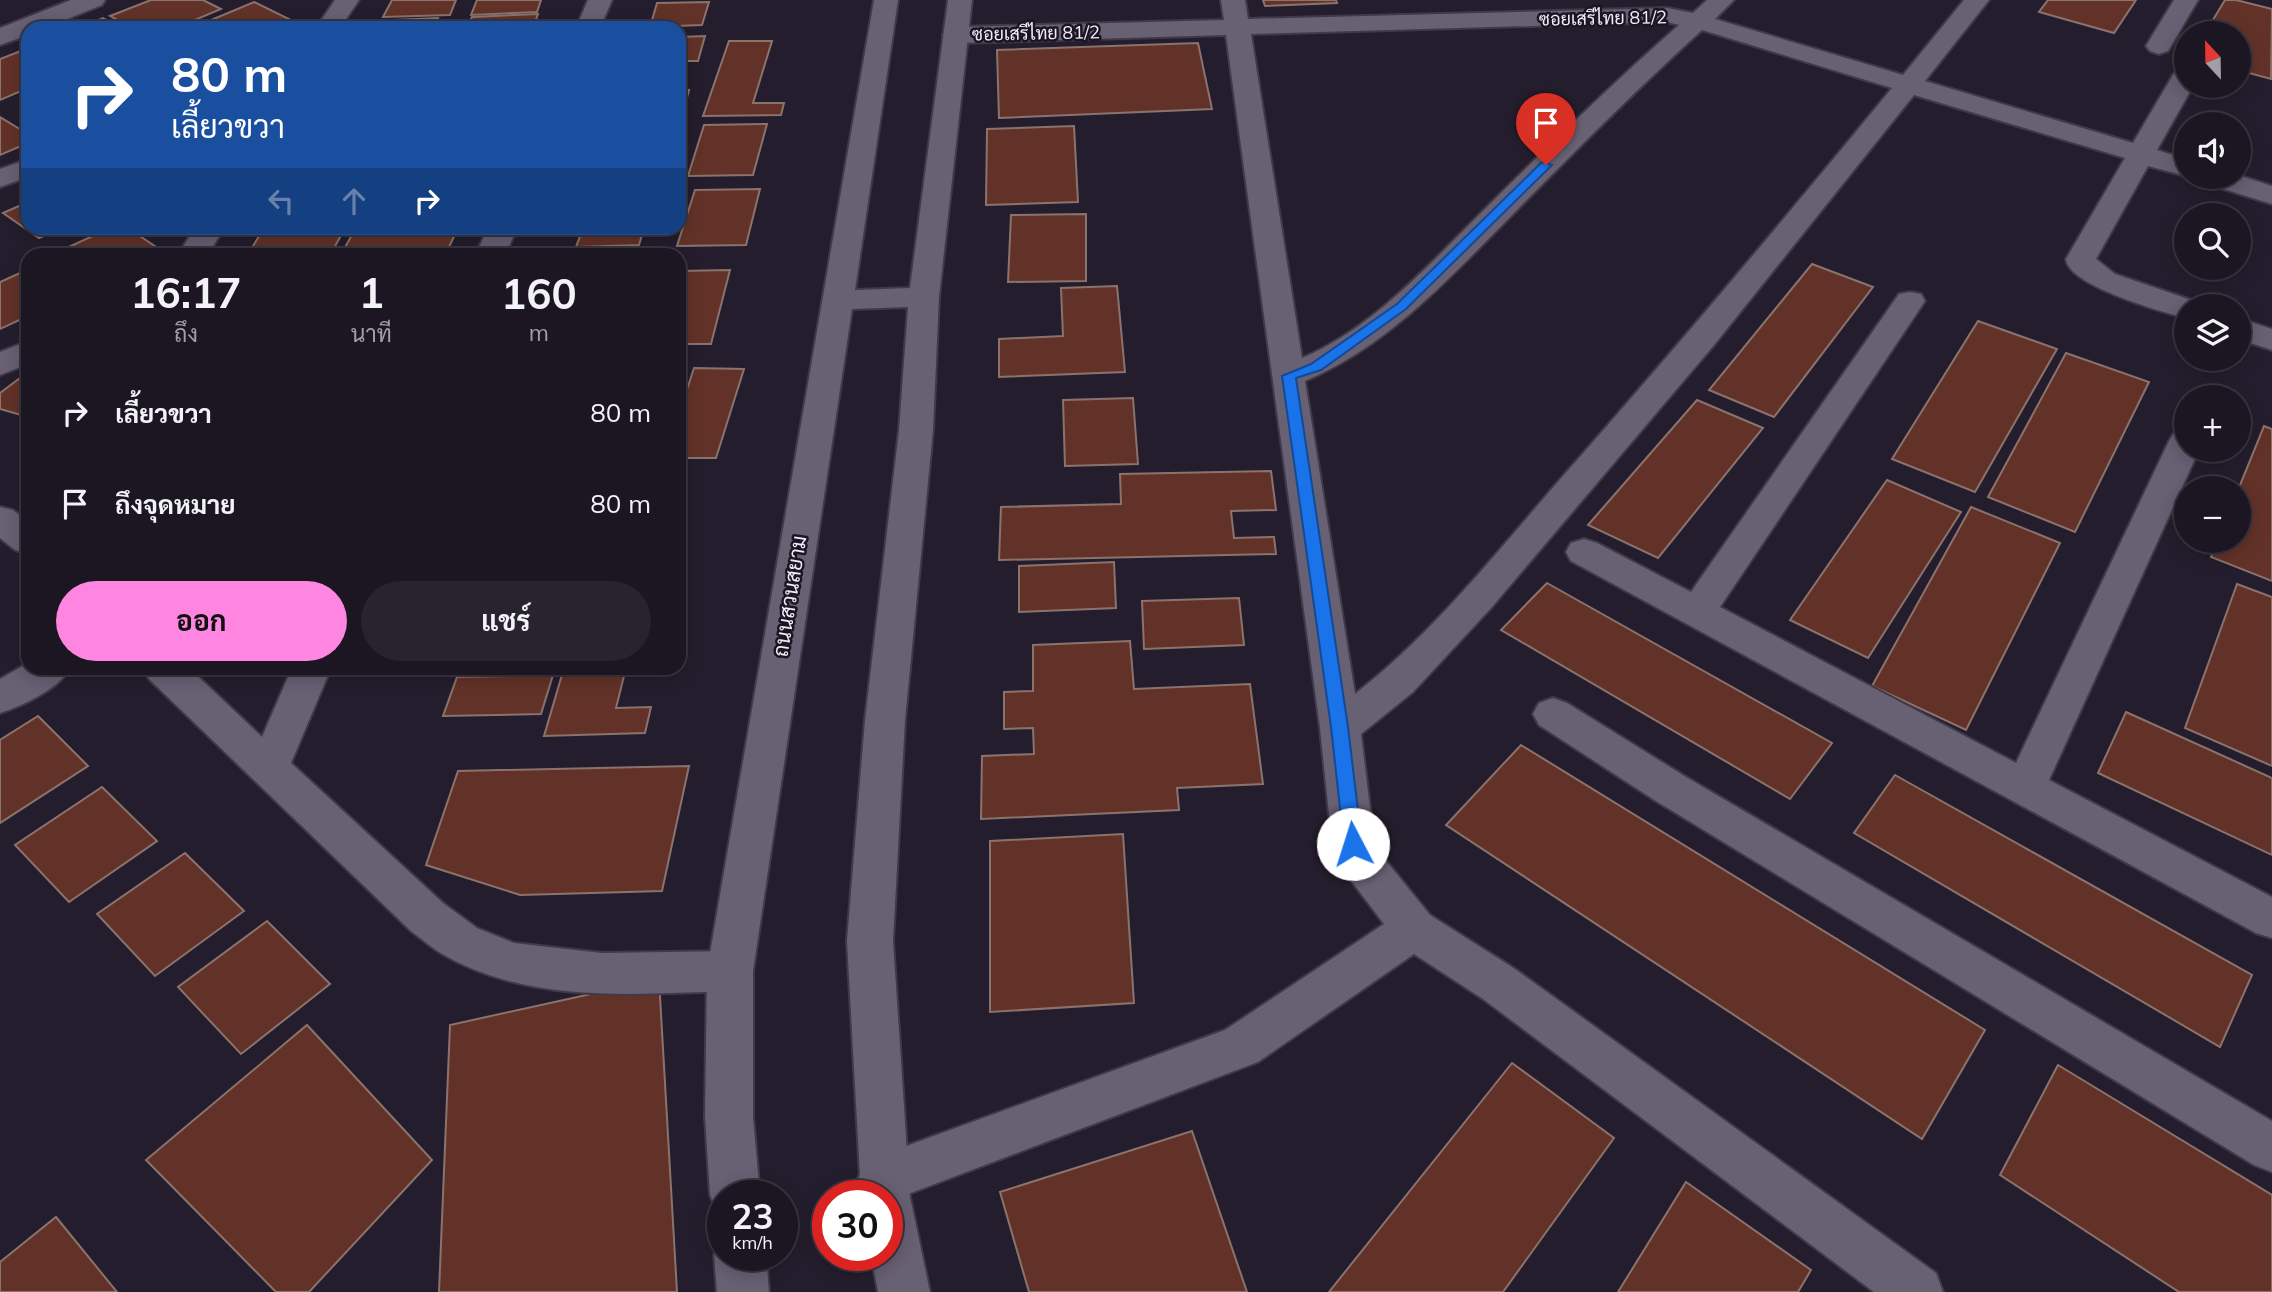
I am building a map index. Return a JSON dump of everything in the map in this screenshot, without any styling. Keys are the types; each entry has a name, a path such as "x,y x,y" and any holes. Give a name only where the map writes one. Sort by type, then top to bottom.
{"street":[{"path":"40,21 93,0"},
{"path":"333,21 347,0"},
{"path":"591,21 600,0"},
{"name":"ถนนสวนสยาม","path":"734,1180 729,1117 730,971 886,0"},
{"path":"884,1180 870,941 885,720 916,430 924,297 960,0"},
{"path":"1289,376 1316,367 1402,306 1697,21 1722,0"},
{"path":"1340,727 1399,681 1478,598 1703,338 1977,0"},
{"path":"2159,46 2186,0"},
{"name":"ซอยเสรีไทย 81/2","path":"956,34 1235,14 1663,7 1697,21 2174,164"},
{"path":"1235,14 1340,727 1353,844 1368,870 1414,929 1499,984 1906,1289"},
{"path":"0,37 21,29"},
{"path":"2174,95 2081,259 2081,264 2104,280 2174,305"},
{"path":"0,179 21,170"},
{"path":"2251,188 2272,195"},
{"path":"839,300 924,297"},
{"path":"1697,612 1910,301"},
{"path":"2251,333 2272,340"},
{"path":"0,365 21,354"},
{"path":"2025,788 2176,462"},
{"path":"0,519 21,536"},
{"path":"1584,552 2272,919"},
{"path":"0,698 39,675"},
{"path":"170,675 427,917 461,942 512,963 602,974 730,971"},
{"path":"269,768 309,675"},
{"path":"1553,714 1671,789 2272,1149"},
{"path":"903,1185 1241,1046 1414,929"},
{"path":"741,1271 743,1292"},
{"path":"900,1271 904,1292"}],"building":[{"path":"151,0 203,0 221,9 193,21 119,21 110,16"},
{"path":"392,0 456,0 450,15 383,17"},
{"path":"477,0 541,0 537,12 471,15"},
{"path":"1263,0 1336,0 1337,3 1265,6"},
{"path":"2048,0 2136,0 2114,33 2039,12"},
{"path":"2225,0 2272,9 2271,79 2251,74 2251,21 2212,21"},
{"path":"254,2 293,21 209,21"},
{"path":"709,2 702,25 686,26 686,21 652,21 657,3"},
{"path":"538,14 536,21 470,21 472,17"},
{"path":"438,18 437,21 371,21"},
{"path":"705,36 698,61 686,61 686,37"},
{"path":"729,41 772,41 753,103 784,103 781,115 703,116"},
{"path":"1198,43 1212,109 999,118 997,50"},
{"path":"21,51 21,91 0,100 0,59"},
{"path":"0,117 21,130 21,146 0,155"},
{"path":"767,124 753,175 688,176 704,125"},
{"path":"1074,126 1078,202 986,205 987,129"},
{"path":"760,189 746,245 677,246 681,235 686,235 686,218 695,190"},
{"path":"21,205 21,226 3,213"},
{"path":"1086,214 1086,281 1008,282 1011,215"},
{"path":"95,235 138,235 158,248 67,248"},
{"path":"260,235 341,235 334,248 252,248"},
{"path":"352,235 455,235 449,247 345,248"},
{"path":"580,235 642,235 639,245 576,247"},
{"path":"1812,264 1873,287 1774,417 1709,390"},
{"path":"730,270 711,344 686,344 686,271"},
{"path":"21,274 21,319 0,329 0,282"},
{"path":"1117,286 1125,372 999,377 999,339 1063,336 1061,288"},
{"path":"1978,321 2057,349 1975,492 1892,459"},
{"path":"2066,353 2149,382 2075,532 1988,497"},
{"path":"694,368 744,369 716,458 686,458 686,393"},
{"path":"21,377 21,415 0,409 0,393"},
{"path":"1133,398 1138,464 1065,466 1063,400"},
{"path":"1697,400 1763,428 1658,558 1588,525"},
{"path":"2264,426 2272,429 2272,581 2211,557 2213,553 2251,553 2251,476 2244,476"},
{"path":"1271,471 1276,510 1231,511 1234,538 1274,537 1276,554 999,560 1001,507 1121,504 1120,474"},
{"path":"1887,480 1961,512 1868,658 1790,620"},
{"path":"1971,507 2060,543 1966,730 1872,686"},
{"path":"1114,562 1116,608 1019,612 1019,566"},
{"path":"1547,583 1832,743 1790,799 1501,630"},
{"path":"2237,584 2272,597 2272,766 2185,728"},
{"path":"1239,598 1244,645 1144,649 1142,601"},
{"path":"1130,641 1134,689 1250,684 1263,784 1177,788 1179,810 981,819 982,756 1034,754 1033,728 1004,729 1004,692 1033,691 1033,645"},
{"path":"553,675 541,714 443,716 457,677"},
{"path":"562,675 624,675 616,708 651,707 645,733 544,736"},
{"path":"2126,712 2272,778 2272,855 2098,773"},
{"path":"38,716 88,766 0,823 0,740"},
{"path":"1521,745 1985,1030 1922,1139 1446,825"},
{"path":"689,766 662,891 520,895 426,865 458,771"},
{"path":"1895,775 2252,975 2220,1047 1854,833"},
{"path":"102,787 157,841 69,902 15,845"},
{"path":"1123,834 1134,1003 990,1012 990,841"},
{"path":"185,853 244,911 155,976 97,914"},
{"path":"267,921 330,984 241,1054 178,987"},
{"path":"659,979 677,1292 439,1292 450,1025"},
{"path":"307,1025 432,1160 309,1292 276,1292 146,1160"},
{"path":"1512,1063 1614,1138 1503,1292 1329,1292"},
{"path":"2058,1065 2272,1195 2272,1292 2179,1292 2000,1175"},
{"path":"1192,1131 1247,1292 1029,1292 1000,1192"},
{"path":"1686,1182 1811,1270 1798,1292 1618,1292"},
{"path":"56,1217 117,1292 0,1292 0,1262"}],"route":[{"path":"1353,844 1340,727 1289,376 1316,367 1402,306 1546,165"}]}
